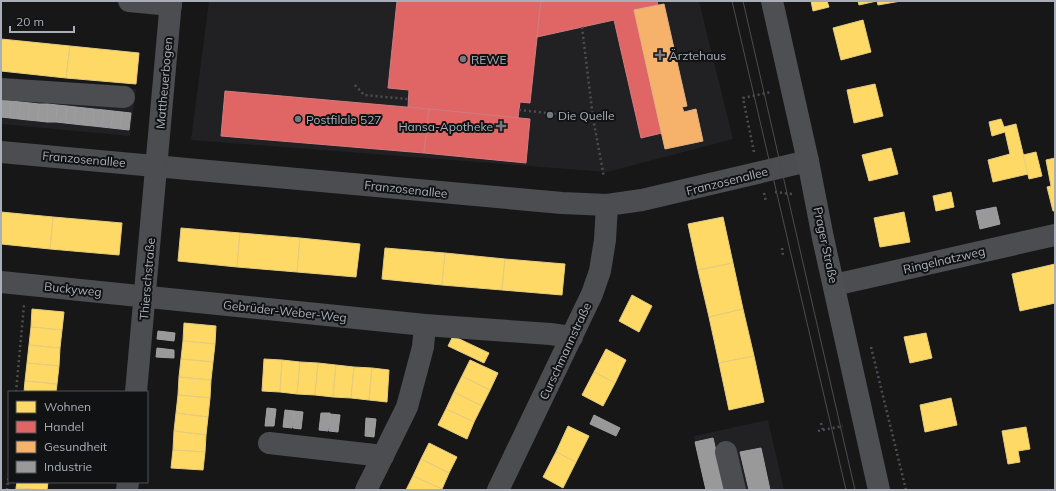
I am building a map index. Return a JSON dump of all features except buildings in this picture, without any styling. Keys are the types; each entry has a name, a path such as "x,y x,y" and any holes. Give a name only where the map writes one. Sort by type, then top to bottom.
{"main road":[{"name":"Prager Straße","path":"772,1 879,490"}],"street":[{"path":"129,1 171,3"},
{"name":"Mattheuerbogen","path":"156,166 171,3"},
{"path":"1,89 124,97"},
{"name":"Franzosenallee","path":"1,152 562,203 607,205 684,192 808,162"},
{"name":"Thierschstraße","path":"136,391 146,297 156,166"},
{"name":"Curschmannstraße","path":"498,490 592,294 600,271 605,240 607,205"},
{"name":"Ringelnatzweg","path":"834,285 1055,235"},
{"name":"Buckyweg","path":"1,282 146,297"},
{"name":"Gebrüder-Weber-Weg","path":"146,297 425,325 550,334 572,337"},
{"path":"366,490 406,407 423,347 425,325"},
{"path":"269,443 383,456"},
{"path":"726,452 736,490"}],"path":[{"path":"582,27 593,118 604,177"},
{"path":"355,85 364,95 408,99"},
{"path":"755,156 743,98 772,92"},
{"path":"519,110 593,118"},
{"path":"782,248 783,256"},
{"path":"16,391 26,284"},
{"path":"870,342 906,490"},
{"path":"821,423 823,430"},
{"path":"818,431 847,425"}],"shaded area":[{"path":"209,1 699,1 733,139 607,172 191,140"},
{"path":"1,79 136,89 130,136 1,124"},
{"path":"768,420 784,490 706,490 694,436"}],"tram line":[{"path":"732,1 846,490"},
{"path":"743,1 855,490"}],"place":[{"name":"Ärztehaus","path":"660,55"},
{"name":"REWE","path":"463,59"},
{"name":"Die Quelle","path":"550,115"},
{"name":"Postfilale 527","path":"298,119"},
{"name":"Hansa-Apotheke","path":"501,126"}]}
